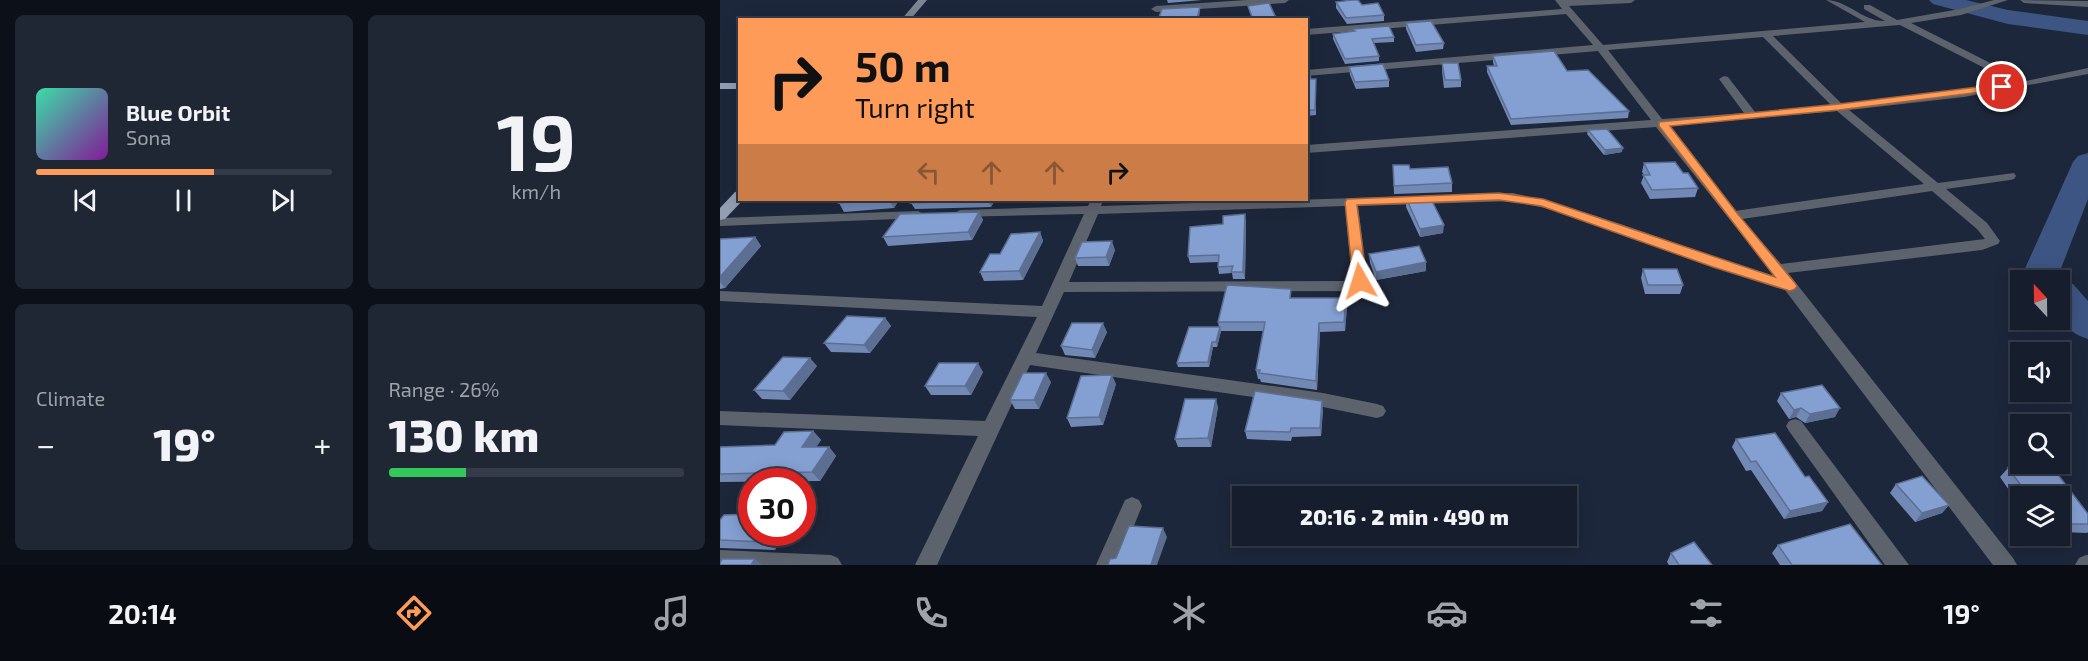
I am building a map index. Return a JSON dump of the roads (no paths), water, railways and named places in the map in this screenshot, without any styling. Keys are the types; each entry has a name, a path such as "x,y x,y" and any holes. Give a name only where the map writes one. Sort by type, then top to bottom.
{"main road":[{"path":"907,18 923,0"},
{"path":"720,86 738,86"},
{"path":"720,216 738,197"}],"street":[{"path":"1157,5 1285,0"},
{"path":"1308,33 1562,5 1631,0"},
{"path":"1830,0 1875,24"},
{"path":"1308,73 1898,22 1961,12 2004,0"},
{"path":"2024,0 2088,4"},
{"path":"1562,5 1663,124 1732,216 1777,268 2006,565"},
{"path":"1867,7 2025,84"},
{"path":"1765,33 1839,107 1987,231 1993,242 1982,246 1777,268"},
{"path":"1308,149 1663,124 1839,107 2025,84 2088,71"},
{"path":"1724,78 1752,115"},
{"path":"1732,216 1935,189 2010,176"},
{"path":"720,222 938,215 1005,206 1351,202 1487,196 1533,200 1718,264 1790,286"},
{"path":"1059,287 1355,286 1360,279 1351,202"},
{"path":"926,565 1059,287 1095,205"},
{"path":"720,296 1047,312"},
{"path":"1024,358 1323,400 1377,411"},
{"path":"720,418 990,429"},
{"path":"1795,426 1898,565"},
{"path":"1107,565 1132,506"},
{"path":"720,560 831,565"}],"waterway":[{"path":"1940,0 2008,17 2088,28"},
{"path":"2042,270 2088,162"},
{"path":"2070,304 2088,325"}]}
